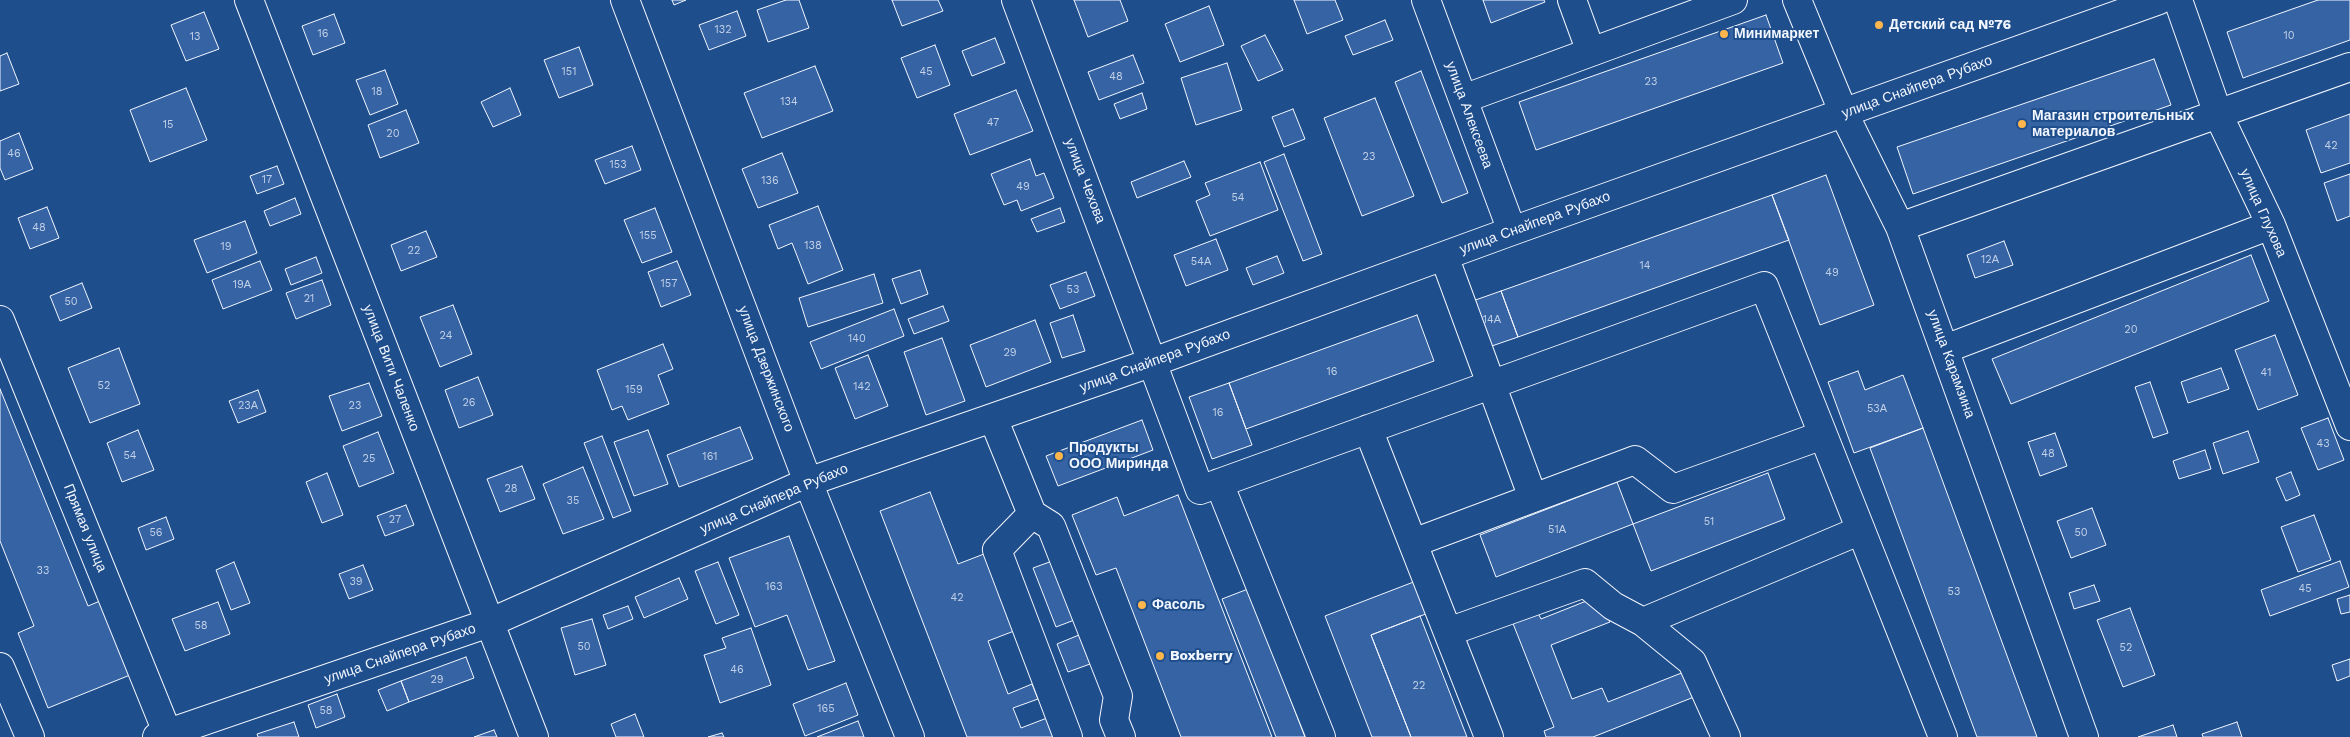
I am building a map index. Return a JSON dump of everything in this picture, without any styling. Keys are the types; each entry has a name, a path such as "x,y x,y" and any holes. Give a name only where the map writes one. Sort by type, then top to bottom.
{"street":[{"name":"улица Вити Чаленко","path":"249,0 534,737"},
{"name":"улица Дзержинского","path":"625,0 808,482 910,737"},
{"name":"улица Чехова","path":"1016,0 1154,362 1200,490 1219,483"},
{"name":"улица Алексеева","path":"1426,0 1512,231"},
{"path":"1572,0 1591,52"},
{"path":"1463,99 1591,52 1671,11 1733,0"},
{"name":"улица Карамзина","path":"1797,0 1844,114 1900,226 2084,737"},
{"name":"улица Снайпера Рубахо","path":"164,736 490,623 808,482 1154,362 1512,231 2159,0"},
{"name":"улица Глухова","path":"2178,0 2218,114 2270,225 2350,426"},
{"path":"1900,226 2350,68"},
{"path":"1945,349 2270,225"},
{"path":"1444,256 1533,498"},
{"path":"1321,737 1219,483 1764,286 1943,737"},
{"name":"Прямая улица","path":"0,320 164,736"},
{"path":"993,418 1032,514 1051,526 1118,696 1114,720 1121,737"},
{"path":"1368,429 1490,737"},
{"path":"1413,543 1635,460 1673,489 1823,435"},
{"path":"1032,514 997,550 1068,737"},
{"path":"1644,622 1861,530"},
{"path":"1448,632 1585,583 1613,606 1644,622 1692,662 1726,737"},
{"path":"0,667 30,737"}],"building":[{"path":"672,0 686,0 674,5"},
{"path":"786,0 799,0 809,28 768,42 757,10"},
{"path":"892,0 938,0 943,11 902,26"},
{"path":"1074,0 1120,0 1128,21 1088,37"},
{"path":"1294,0 1335,0 1343,20 1307,34"},
{"path":"1483,0 1544,0 1545,2 1491,23"},
{"path":"2318,0 2350,0 2350,40 2243,78 2227,32"},
{"path":"1209,6 1224,45 1180,62 1165,24"},
{"path":"737,11 746,36 709,50 699,25"},
{"path":"204,12 219,49 186,61 171,25"},
{"path":"334,14 345,43 313,55 302,26"},
{"path":"1766,15 1783,63 1536,150 1519,102"},
{"path":"1385,20 1393,40 1353,55 1345,36"},
{"path":"1265,35 1283,70 1258,81 1241,46"},
{"path":"995,38 1005,63 972,76 962,51"},
{"path":"935,45 950,85 917,98 901,58"},
{"path":"579,47 593,85 559,98 544,60"},
{"path":"7,53 19,84 0,91 0,56"},
{"path":"1133,55 1144,83 1099,100 1088,72"},
{"path":"2154,59 2171,105 1913,194 1897,147"},
{"path":"1227,63 1242,110 1196,125 1181,78"},
{"path":"815,66 833,111 762,138 744,93"},
{"path":"385,70 398,104 370,115 356,80"},
{"path":"1421,71 1468,193 1442,203 1395,82"},
{"path":"186,88 207,140 150,162 130,110"},
{"path":"510,88 521,115 493,127 481,102"},
{"path":"1016,90 1033,131 970,155 954,114"},
{"path":"1142,93 1147,109 1120,119 1114,104"},
{"path":"1375,98 1414,196 1362,216 1324,118"},
{"path":"1293,109 1305,139 1284,147 1272,117"},
{"path":"406,110 419,143 380,158 368,125"},
{"path":"2350,114 2350,163 2321,173 2306,130"},
{"path":"19,133 33,169 5,180 0,168 0,141"},
{"path":"632,146 641,170 605,184 595,160"},
{"path":"782,153 798,193 758,208 742,169"},
{"path":"1284,154 1322,254 1303,261 1264,162"},
{"path":"1030,159 1036,176 1044,173 1054,198 1021,211 1017,200 1004,205 991,174"},
{"path":"1184,161 1191,177 1137,198 1131,182"},
{"path":"1260,162 1278,210 1210,236 1196,201 1210,195 1205,183"},
{"path":"277,166 284,184 257,194 250,176"},
{"path":"2350,174 2350,216 2337,221 2324,183"},
{"path":"1826,175 1874,305 1820,325 1772,195"},
{"path":"1772,195 1789,240 1518,337 1501,291"},
{"path":"295,198 301,214 270,226 264,211"},
{"path":"818,206 843,270 808,284 792,243 778,249 769,225"},
{"path":"47,207 59,238 30,249 18,218"},
{"path":"655,208 672,252 642,263 624,220"},
{"path":"1060,208 1065,222 1037,232 1031,219"},
{"path":"245,221 257,253 207,273 194,240"},
{"path":"426,231 437,257 401,271 391,245"},
{"path":"1216,239 1228,270 1186,286 1174,255"},
{"path":"2004,241 2013,265 1975,278 1967,255"},
{"path":"2251,255 2269,301 2011,404 1992,359"},
{"path":"1277,256 1284,273 1253,285 1246,268"},
{"path":"316,257 322,273 291,285 285,269"},
{"path":"260,261 272,290 223,309 212,280"},
{"path":"677,261 691,295 661,307 648,272"},
{"path":"920,270 928,294 901,304 892,279"},
{"path":"1086,272 1095,296 1060,309 1050,285"},
{"path":"874,274 883,303 808,327 799,298"},
{"path":"322,280 331,305 296,319 286,293"},
{"path":"82,283 92,308 60,321 50,296"},
{"path":"1501,291 1518,337 1483,349 1467,303"},
{"path":"453,305 472,354 440,367 420,317"},
{"path":"943,306 949,321 914,334 908,319"},
{"path":"894,309 904,336 821,369 810,342"},
{"path":"1073,315 1085,351 1062,358 1050,323"},
{"path":"1417,315 1434,361 1246,429 1229,383"},
{"path":"1035,320 1051,362 986,387 970,345"},
{"path":"2275,335 2298,395 2258,410 2235,350"},
{"path":"942,338 965,401 926,415 904,352"},
{"path":"663,344 673,369 658,375 669,404 628,420 622,406 612,410 597,370"},
{"path":"119,348 140,404 90,423 68,368"},
{"path":"868,355 888,406 855,419 835,368"},
{"path":"2221,368 2229,389 2188,403 2181,382"},
{"path":"1858,371 1865,390 1903,375 1923,428 1854,453 1828,382"},
{"path":"478,377 493,415 459,428 445,390"},
{"path":"2150,382 2168,433 2153,438 2135,387"},
{"path":"369,383 382,416 342,431 329,396"},
{"path":"1229,383 1252,445 1212,459 1189,397"},
{"path":"0,389 88,606 100,601 130,675 48,708 18,633 34,626 0,541"},
{"path":"258,390 266,412 238,423 229,401"},
{"path":"2328,418 2344,460 2318,470 2301,428"},
{"path":"1142,420 1153,450 1058,486 1046,456"},
{"path":"740,427 753,459 679,487 667,455"},
{"path":"1923,428 2037,737 1977,737 1870,448"},
{"path":"138,430 154,470 122,482 107,443"},
{"path":"648,430 668,484 634,496 614,442"},
{"path":"2248,431 2259,462 2223,474 2213,443"},
{"path":"378,432 394,473 359,487 343,446"},
{"path":"2055,433 2067,466 2040,476 2028,442"},
{"path":"602,436 631,511 613,518 584,443"},
{"path":"2205,450 2211,469 2179,479 2173,461"},
{"path":"522,466 535,499 500,512 487,479"},
{"path":"583,467 604,519 563,534 543,484"},
{"path":"2291,472 2300,495 2286,501 2276,478"},
{"path":"327,473 343,515 322,523 306,482"},
{"path":"1768,473 1785,519 1651,571 1633,524"},
{"path":"1617,482 1633,524 1496,577 1480,535"},
{"path":"930,492 958,564 984,554 1014,631 988,641 1008,694 1032,684 1038,699 1013,708 1021,728 1047,718 1054,737 967,737 880,511"},
{"path":"1178,495 1272,737 1181,737 1116,568 1096,575 1072,515 1117,497 1124,516"},
{"path":"406,505 414,525 385,536 377,516"},
{"path":"2092,508 2106,545 2071,558 2057,521"},
{"path":"2314,515 2331,560 2298,572 2281,527"},
{"path":"166,517 174,539 146,550 138,528"},
{"path":"789,536 835,661 808,670 787,615 755,627 729,558"},
{"path":"1055,560 1077,619 1056,627 1033,568"},
{"path":"2340,561 2349,587 2270,616 2261,590"},
{"path":"234,562 250,603 231,610 216,570"},
{"path":"718,562 739,615 716,624 695,571"},
{"path":"363,565 373,590 349,599 339,574"},
{"path":"679,578 688,599 644,618 635,597"},
{"path":"1424,578 1436,610 1371,635 1411,737 1372,737 1325,616"},
{"path":"2094,585 2100,601 2074,609 2069,593"},
{"path":"1248,589 1305,737 1276,737 1222,599"},
{"path":"2350,595 2350,612 2341,614 2337,599"},
{"path":"1599,596 1610,622 1551,645 1572,699 1602,688 1608,702 1689,670 1699,695 1593,737 1546,737 1544,731 1554,727 1512,621 1537,611 1541,619"},
{"path":"218,602 230,634 185,651 172,619"},
{"path":"628,606 633,619 608,629 603,615"},
{"path":"2130,608 2155,675 2123,687 2097,620"},
{"path":"1420,616 1467,737 1411,737 1371,635"},
{"path":"592,619 606,665 575,675 561,628"},
{"path":"751,628 771,685 720,703 704,655 726,648 722,638"},
{"path":"1079,635 1090,664 1068,672 1057,644"},
{"path":"466,657 474,678 409,702 401,681"},
{"path":"2350,659 2350,676 2337,681 2332,665"},
{"path":"401,681 409,702 387,711 378,690"},
{"path":"846,683 858,715 805,736 793,704"},
{"path":"337,694 345,717 316,728 308,705"},
{"path":"635,714 644,737 616,737 611,724"},
{"path":"858,721 864,737 817,737"},
{"path":"294,722 299,737 258,737 257,734"},
{"path":"2237,722 2242,737 2203,737 2202,734"},
{"path":"2173,725 2177,737 2138,737"},
{"path":"494,730 497,737 474,737"},
{"path":"722,733 724,737 708,737"}],"place":[{"name":"Детский сад №76","path":"1879,25"},
{"name":"Минимаркет","path":"1724,34"},
{"name":"Магазин строительных материалов","path":"2022,124"},
{"name":"Продукты ООО Миринда","path":"1059,456"},
{"name":"Фасоль","path":"1142,605"},
{"name":"Boxberry","path":"1160,656"}]}
